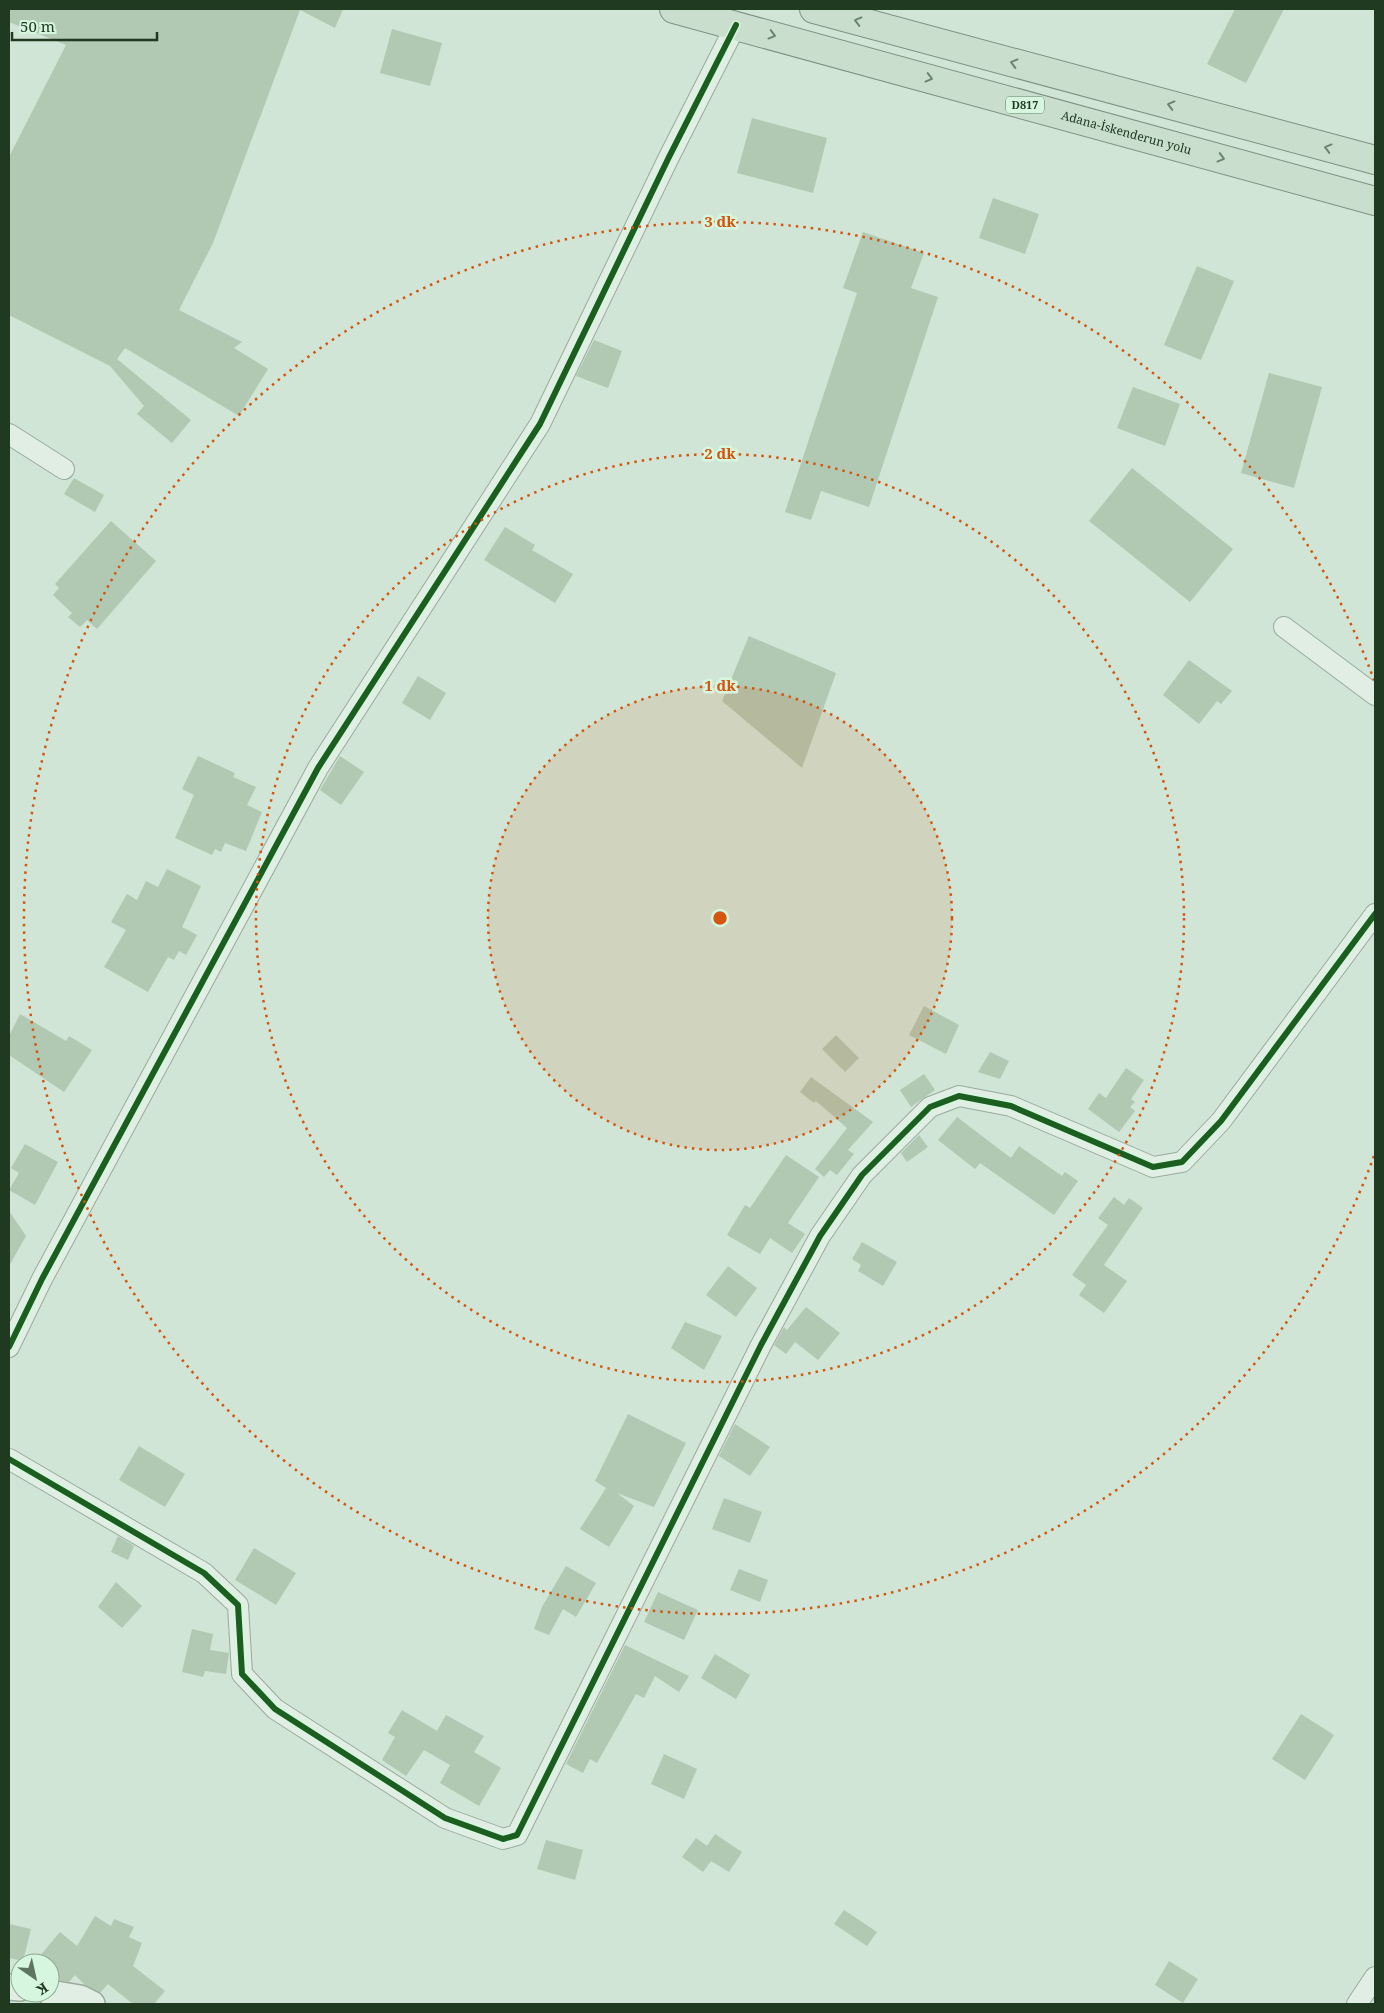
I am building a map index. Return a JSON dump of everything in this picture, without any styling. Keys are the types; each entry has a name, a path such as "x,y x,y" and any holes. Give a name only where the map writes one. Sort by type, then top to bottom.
{"highway":[{"name":"Adana-İskenderun yolu","path":"674,9 1375,201"},
{"path":"814,9 1375,160"}],"street":[{"path":"9,1347 42,1279 318,768 540,424 669,157 736,26"},
{"path":"9,434 64,469"},
{"path":"1284,627 1375,696"},
{"path":"9,1459 204,1573 238,1605 242,1674 275,1709 445,1818 503,1839 518,1835 761,1345 820,1236 862,1175 930,1107 960,1096 1012,1106 1153,1167 1182,1162 1221,1121 1375,914"},
{"path":"1356,2004 1375,1977"},
{"path":"60,1995 80,1998 92,2004"}],"building":[{"path":"9,9 343,9 335,28 300,10 213,243 179,310 242,342 234,348 268,369 239,416 125,348 117,359 191,420 172,443 137,414 144,406 110,366 9,315 9,157 66,45 9,22"},
{"path":"1235,9 1284,9 1246,83 1207,64"},
{"path":"392,29 442,43 430,86 380,73"},
{"path":"752,118 827,138 813,193 737,173"},
{"path":"993,198 1039,214 1025,254 979,238"},
{"path":"863,232 924,253 911,288 938,297 869,507 821,491 811,520 785,512 857,293 843,288"},
{"path":"1197,266 1234,281 1201,360 1164,345"},
{"path":"594,340 622,351 608,388 576,376"},
{"path":"1269,373 1322,387 1294,488 1241,473"},
{"path":"1133,387 1180,404 1165,446 1117,428"},
{"path":"1132,468 1233,549 1190,602 1089,521"},
{"path":"74,478 104,495 95,512 64,494"},
{"path":"111,521 156,561 97,629 87,620 80,627 68,617 72,613 53,595 59,588 55,584"},
{"path":"505,527 535,545 532,550 573,574 555,603 484,560"},
{"path":"749,636 836,673 802,768 722,701"},
{"path":"1189,660 1232,691 1221,704 1217,701 1199,724 1163,695"},
{"path":"418,676 446,693 430,720 402,703"},
{"path":"198,756 235,773 233,777 256,787 247,805 262,812 246,851 225,843 221,852 215,849 212,855 175,838 194,795 182,789"},
{"path":"340,756 364,772 341,805 320,790"},
{"path":"167,869 201,886 182,927 197,935 186,955 179,951 174,960 168,957 148,992 104,967 126,930 111,922 127,894 137,900 146,881 158,887"},
{"path":"924,1006 959,1025 946,1054 909,1035"},
{"path":"20,1014 66,1041 69,1036 92,1050 64,1092 9,1055 9,1036"},
{"path":"836,1035 859,1058 845,1072 822,1049"},
{"path":"990,1052 1009,1061 1000,1079 978,1072"},
{"path":"1126,1068 1144,1080 1131,1099 1135,1102 1130,1107 1135,1111 1119,1132 1088,1109 1099,1093 1106,1098"},
{"path":"924,1074 935,1090 911,1107 900,1090"},
{"path":"811,1077 873,1122 848,1150 854,1154 837,1175 830,1170 824,1177 815,1169 847,1128 816,1101 814,1103 800,1092"},
{"path":"957,1117 1011,1158 1019,1146 1062,1176 1065,1172 1078,1181 1054,1215 980,1163 975,1169 938,1140"},
{"path":"919,1135 928,1147 907,1162 901,1153"},
{"path":"25,1144 58,1162 35,1205 9,1190 19,1173 11,1168"},
{"path":"786,1155 819,1177 788,1223 805,1234 792,1253 770,1238 760,1254 727,1235 745,1205 750,1208"},
{"path":"1114,1197 1124,1205 1129,1198 1143,1208 1104,1265 1127,1281 1104,1313 1079,1295 1086,1285 1072,1275 1108,1225 1098,1218"},
{"path":"9,1211 26,1236 9,1266"},
{"path":"862,1242 897,1262 883,1286 858,1271 861,1265 852,1259"},
{"path":"728,1266 757,1288 736,1317 706,1295"},
{"path":"806,1307 840,1333 818,1360 795,1342 786,1354 774,1345 784,1327 787,1330"},
{"path":"685,1322 722,1336 704,1370 671,1348"},
{"path":"628,1414 686,1443 654,1507 617,1493 634,1506 609,1547 580,1529 606,1488 595,1481"},
{"path":"735,1424 770,1447 750,1476 719,1456"},
{"path":"139,1446 185,1474 165,1507 119,1480"},
{"path":"724,1498 762,1512 750,1543 712,1529"},
{"path":"118,1536 134,1546 128,1560 111,1552"},
{"path":"254,1548 296,1573 276,1605 235,1580"},
{"path":"566,1566 596,1583 576,1617 563,1609 549,1635 534,1629 542,1607"},
{"path":"739,1569 768,1580 760,1602 730,1590"},
{"path":"116,1582 142,1606 122,1628 98,1607"},
{"path":"658,1592 698,1610 684,1640 644,1622"},
{"path":"192,1629 213,1634 210,1650 229,1653 226,1674 205,1671 203,1677 182,1672"},
{"path":"625,1645 689,1676 679,1692 655,1676 644,1698 636,1694 597,1763 590,1759 583,1773 566,1764"},
{"path":"715,1654 750,1675 736,1699 701,1678"},
{"path":"402,1710 437,1731 446,1715 484,1736 474,1752 501,1768 479,1806 440,1783 450,1765 424,1750 406,1776 382,1760 395,1737 388,1733"},
{"path":"1301,1714 1334,1735 1305,1780 1272,1759"},
{"path":"664,1754 697,1769 684,1799 651,1784"},
{"path":"715,1834 742,1852 729,1872 711,1861 703,1872 682,1857 696,1838 707,1846"},
{"path":"546,1840 583,1850 575,1880 537,1869"},
{"path":"844,1910 877,1932 867,1946 834,1924"},
{"path":"95,1916 111,1926 114,1919 134,1927 129,1937 142,1943 133,1966 165,1991 154,2004 133,2004 108,1984 100,1993 85,1985 75,1975 69,1982 60,1980 60,1953 42,1953 60,1932 77,1946"},
{"path":"9,1924 31,1929 25,1953 10,1953 9,1958"},
{"path":"1169,1961 1198,1979 1183,2003 1155,1985"}],"cycle path":[{"path":"9,1347 42,1279 318,768 540,424 669,157 736,25"},
{"path":"9,1459 204,1573 238,1605 242,1674 275,1709 445,1818 503,1839 517,1835 761,1345 820,1236 862,1175 930,1107 959,1096 1011,1106 1153,1167 1182,1162 1221,1121 1375,914"}]}
